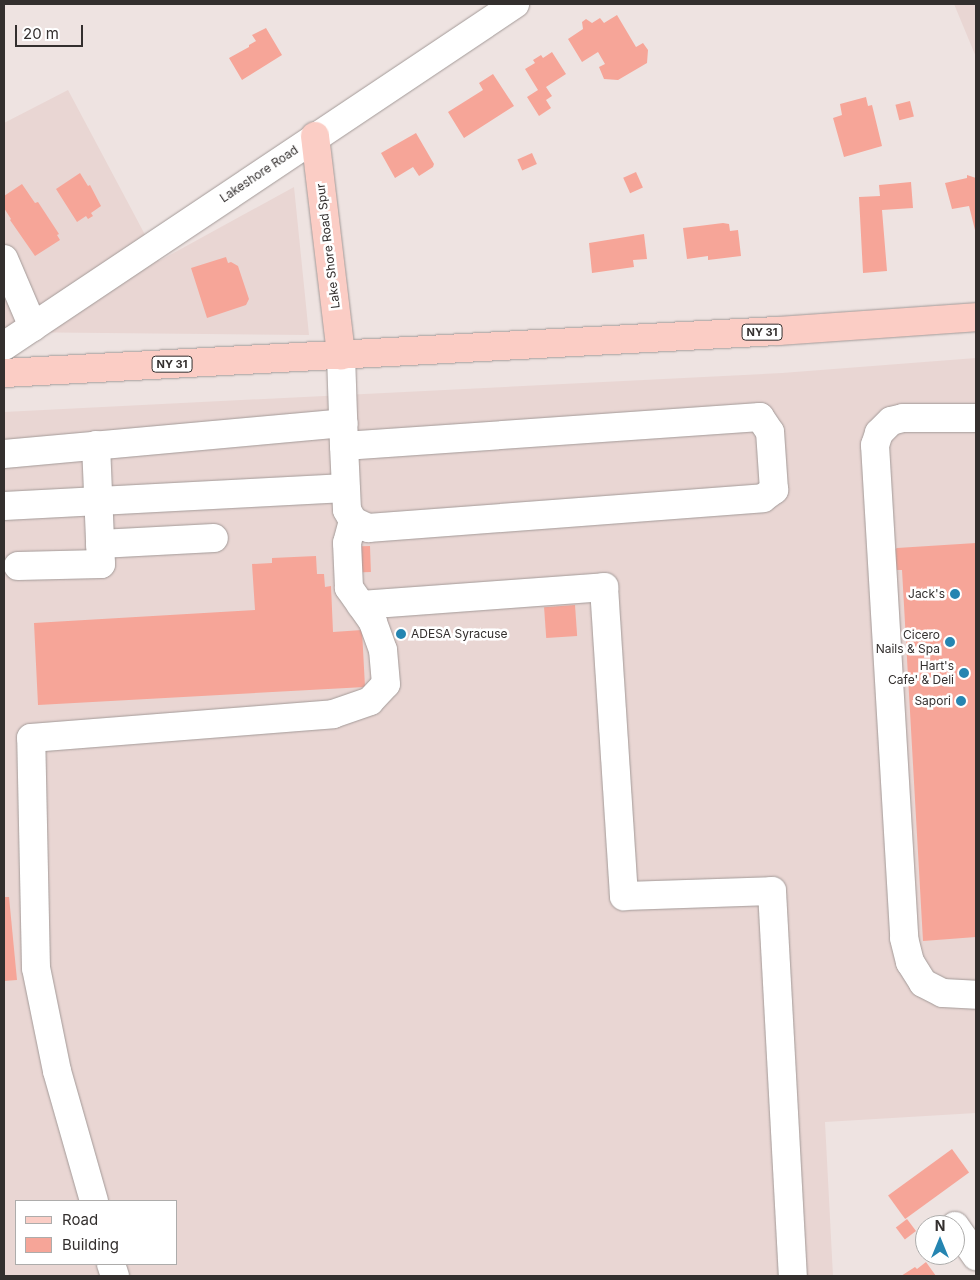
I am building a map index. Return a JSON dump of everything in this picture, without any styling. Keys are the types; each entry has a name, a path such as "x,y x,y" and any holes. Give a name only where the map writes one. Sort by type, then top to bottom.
{"main road":[{"name":"Lake Shore Road Spur","path":"315,136 341,355"},
{"name":"NY 31","path":"4,373 976,317"}],"street":[{"name":"Lakeshore Road","path":"4,346 315,136 515,4"},
{"path":"4,259 33,327"},
{"path":"4,454 96,445 344,434 760,417 770,432 774,490 763,498 368,528 353,521 347,510 346,488 344,434 341,355"},
{"path":"976,418 903,418 891,421 880,433 875,445 904,938 910,962 923,983 943,993 976,995"},
{"path":"18,566 101,564 96,445"},
{"path":"4,506 346,488"},
{"path":"94,1200 57,1071 36,968 30,738 334,714 370,702 386,684 383,650 373,622 349,588 347,543 353,521"},
{"path":"100,544 214,538"},
{"path":"362,605 604,587 624,896 772,891 792,1276"},
{"path":"965,1240 976,1256"}],"shaded area":[{"path":"954,4 976,4 976,57"},
{"path":"68,90 159,261 294,187 309,335 4,332 4,123"},
{"name":"ADESA Syracuse","path":"976,358 976,1113 825,1122 833,1276 4,1276 4,412 782,373"}],"building":[{"path":"617,15 636,47 643,43 648,50 647,63 618,80 604,79 599,67 605,64 598,52 582,62 568,39 583,29 582,22 586,19 592,23 600,18 604,23"},
{"path":"266,28 282,55 242,80 229,58 249,47 249,45 256,41 252,35"},
{"path":"552,52 566,74 546,87 552,96 546,100 551,108 539,116 527,97 538,90 525,69 535,63 533,60 541,55 543,58"},
{"path":"493,74 514,106 464,138 448,112 483,90 479,83"},
{"path":"866,97 868,106 872,105 882,146 844,157 833,118 842,115 840,104"},
{"path":"910,101 914,117 899,120 895,105"},
{"path":"416,133 434,164 433,167 419,176 413,167 395,178 381,153"},
{"path":"532,153 537,164 522,170 517,160"},
{"path":"636,172 643,188 630,193 623,178"},
{"path":"80,173 88,186 90,185 101,206 91,213 93,216 88,219 86,216 77,222 56,189"},
{"path":"967,175 976,178 976,234 969,206 952,209 945,183 967,178"},
{"path":"911,182 913,208 882,210 887,271 863,273 859,197 880,196 879,185"},
{"path":"22,184 35,203 38,202 59,234 57,235 60,240 35,256 4,208 4,196"},
{"path":"723,223 729,224 730,231 738,230 741,256 708,260 708,256 687,259 683,228"},
{"path":"644,234 647,259 633,260 634,267 592,273 589,243"},
{"path":"226,257 228,263 231,262 238,266 249,299 246,305 207,318 191,268"},
{"path":"976,543 976,937 923,941 902,570 891,570 894,550 897,548"},
{"path":"370,546 371,572 356,573 355,547"},
{"path":"316,556 317,574 324,574 325,587 331,586 333,632 362,630 365,687 38,705 34,623 255,610 252,564 272,563 272,558"},
{"path":"575,605 577,636 546,638 544,607"},
{"path":"4,897 9,897 17,980 4,981"},
{"path":"952,1149 969,1172 905,1219 888,1195"},
{"path":"907,1219 915,1232 905,1239 896,1227"},
{"path":"922,1265 928,1265 936,1276 901,1276 915,1267 917,1269"}],"place":[{"name":"Jack's","path":"955,594"},
{"name":"ADESA Syracuse","path":"401,634"},
{"name":"Cicero Nails & Spa","path":"950,642"},
{"name":"Hart's Cafe' & Deli","path":"964,673"},
{"name":"Sapori","path":"961,701"}]}
